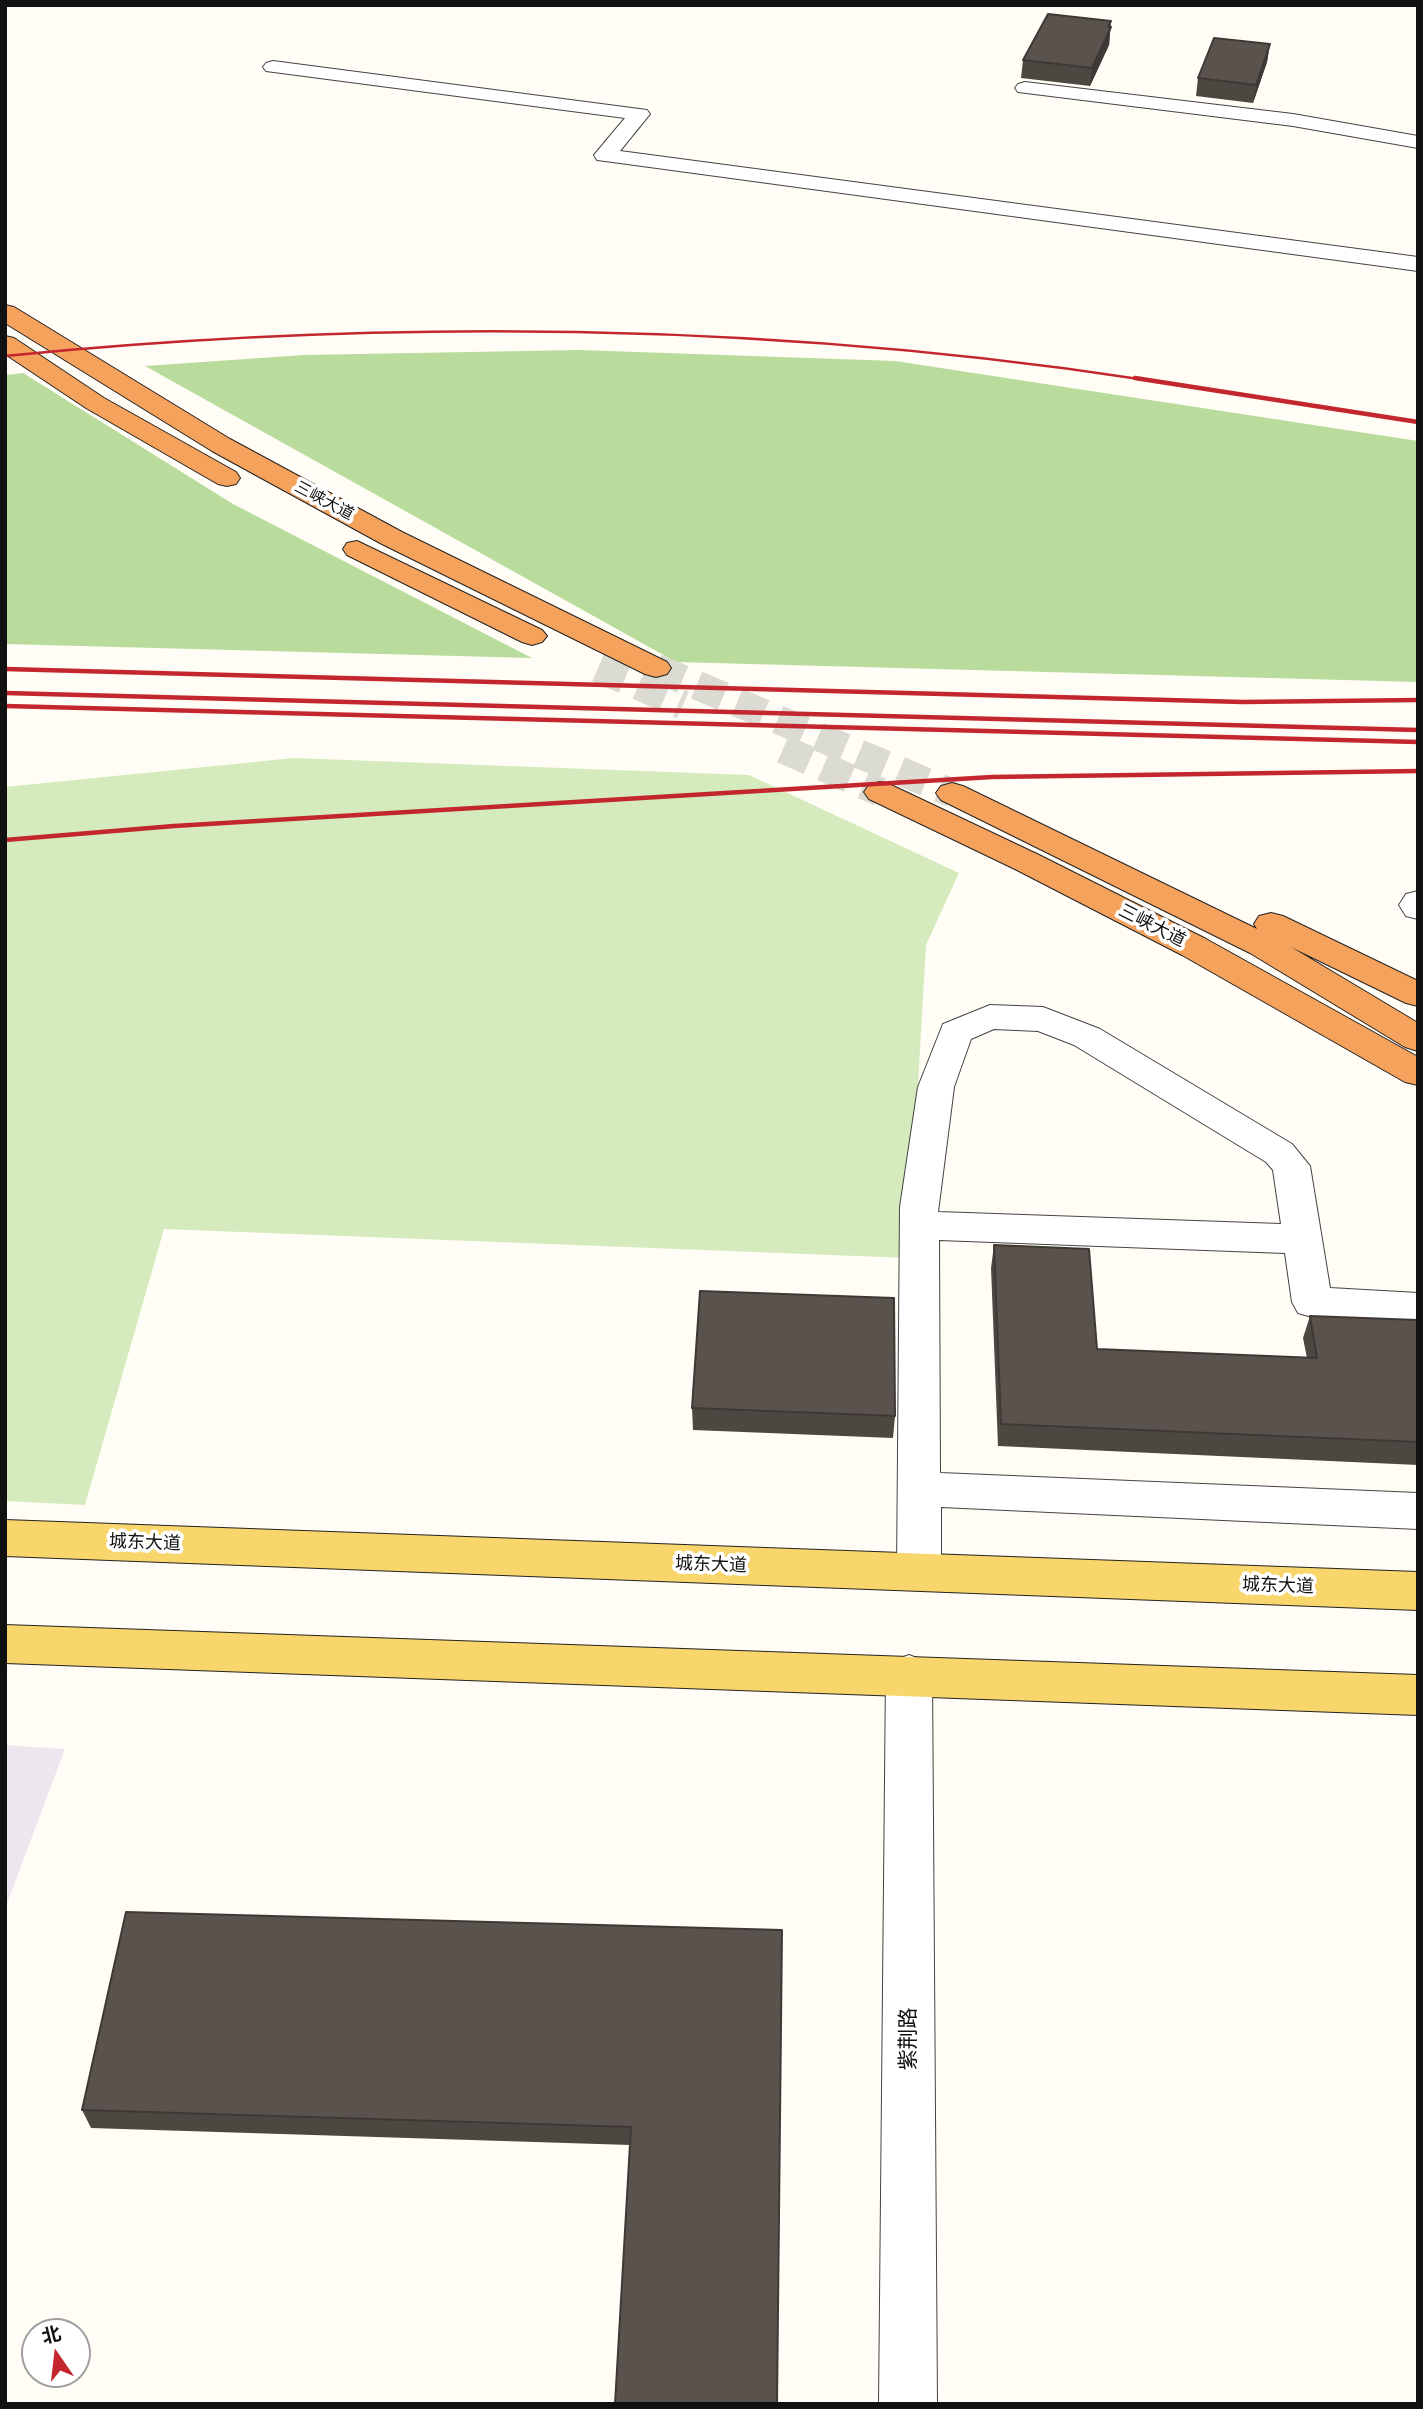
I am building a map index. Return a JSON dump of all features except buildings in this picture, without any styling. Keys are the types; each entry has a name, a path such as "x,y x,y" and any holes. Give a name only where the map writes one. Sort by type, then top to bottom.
{"highway":[{"name":"三峡大道","path":"5,312 221,446 392,538 656,668"},
{"path":"5,343 95,403 251,491"},
{"name":"三峡大道","path":"335,537 428,587 598,668"},
{"name":"三峡大道","path":"880,792 1027,862 1194,947 1418,1073"},
{"name":"三峡大道","path":"1418,995 1100,843 952,793 1262,945 1418,1038"}],"main road":[{"name":"城东大道","path":"5,1538 1418,1591"},
{"path":"5,1644 1418,1695"}],"street":[{"path":"273,66 640,114 606,155 1418,264"},
{"path":"1025,88 1293,120 1418,142"},
{"path":"1418,901 1418,908"},
{"path":"919,1572 919,1225 936,1087 956,1032 990,1017 1043,1019 1087,1037 1279,1153 1290,1166 1312,1301 1418,1308"},
{"path":"919,1225 1302,1238"},
{"path":"919,1489 1418,1511"},
{"name":"紫荆路","path":"908,2404 909,1675"}],"shaded area":[{"path":"5,1745 65,1749 5,1909"}],"green space":[{"path":"580,350 895,361 1418,441 1418,682 676,662 145,366 304,355"},
{"path":"23,373 233,504 532,658 5,644 5,375"},
{"path":"294,758 749,775 959,873 926,945 908,1258 164,1229 85,1505 5,1501 5,787"}],"tunnel":[{"path":"598,668 683,705"},
{"path":"656,668 952,793"},
{"path":"783,749 880,792"}],"railway":[{"path":"5,356 291,336 577,332 862,346 1146,380"},
{"path":"1135,378 1418,422"},
{"path":"5,669 1243,702 1418,700"},
{"path":"5,693 1418,730"},
{"path":"5,706 1418,742"},
{"path":"5,840 174,826 992,777 1418,771"}]}
